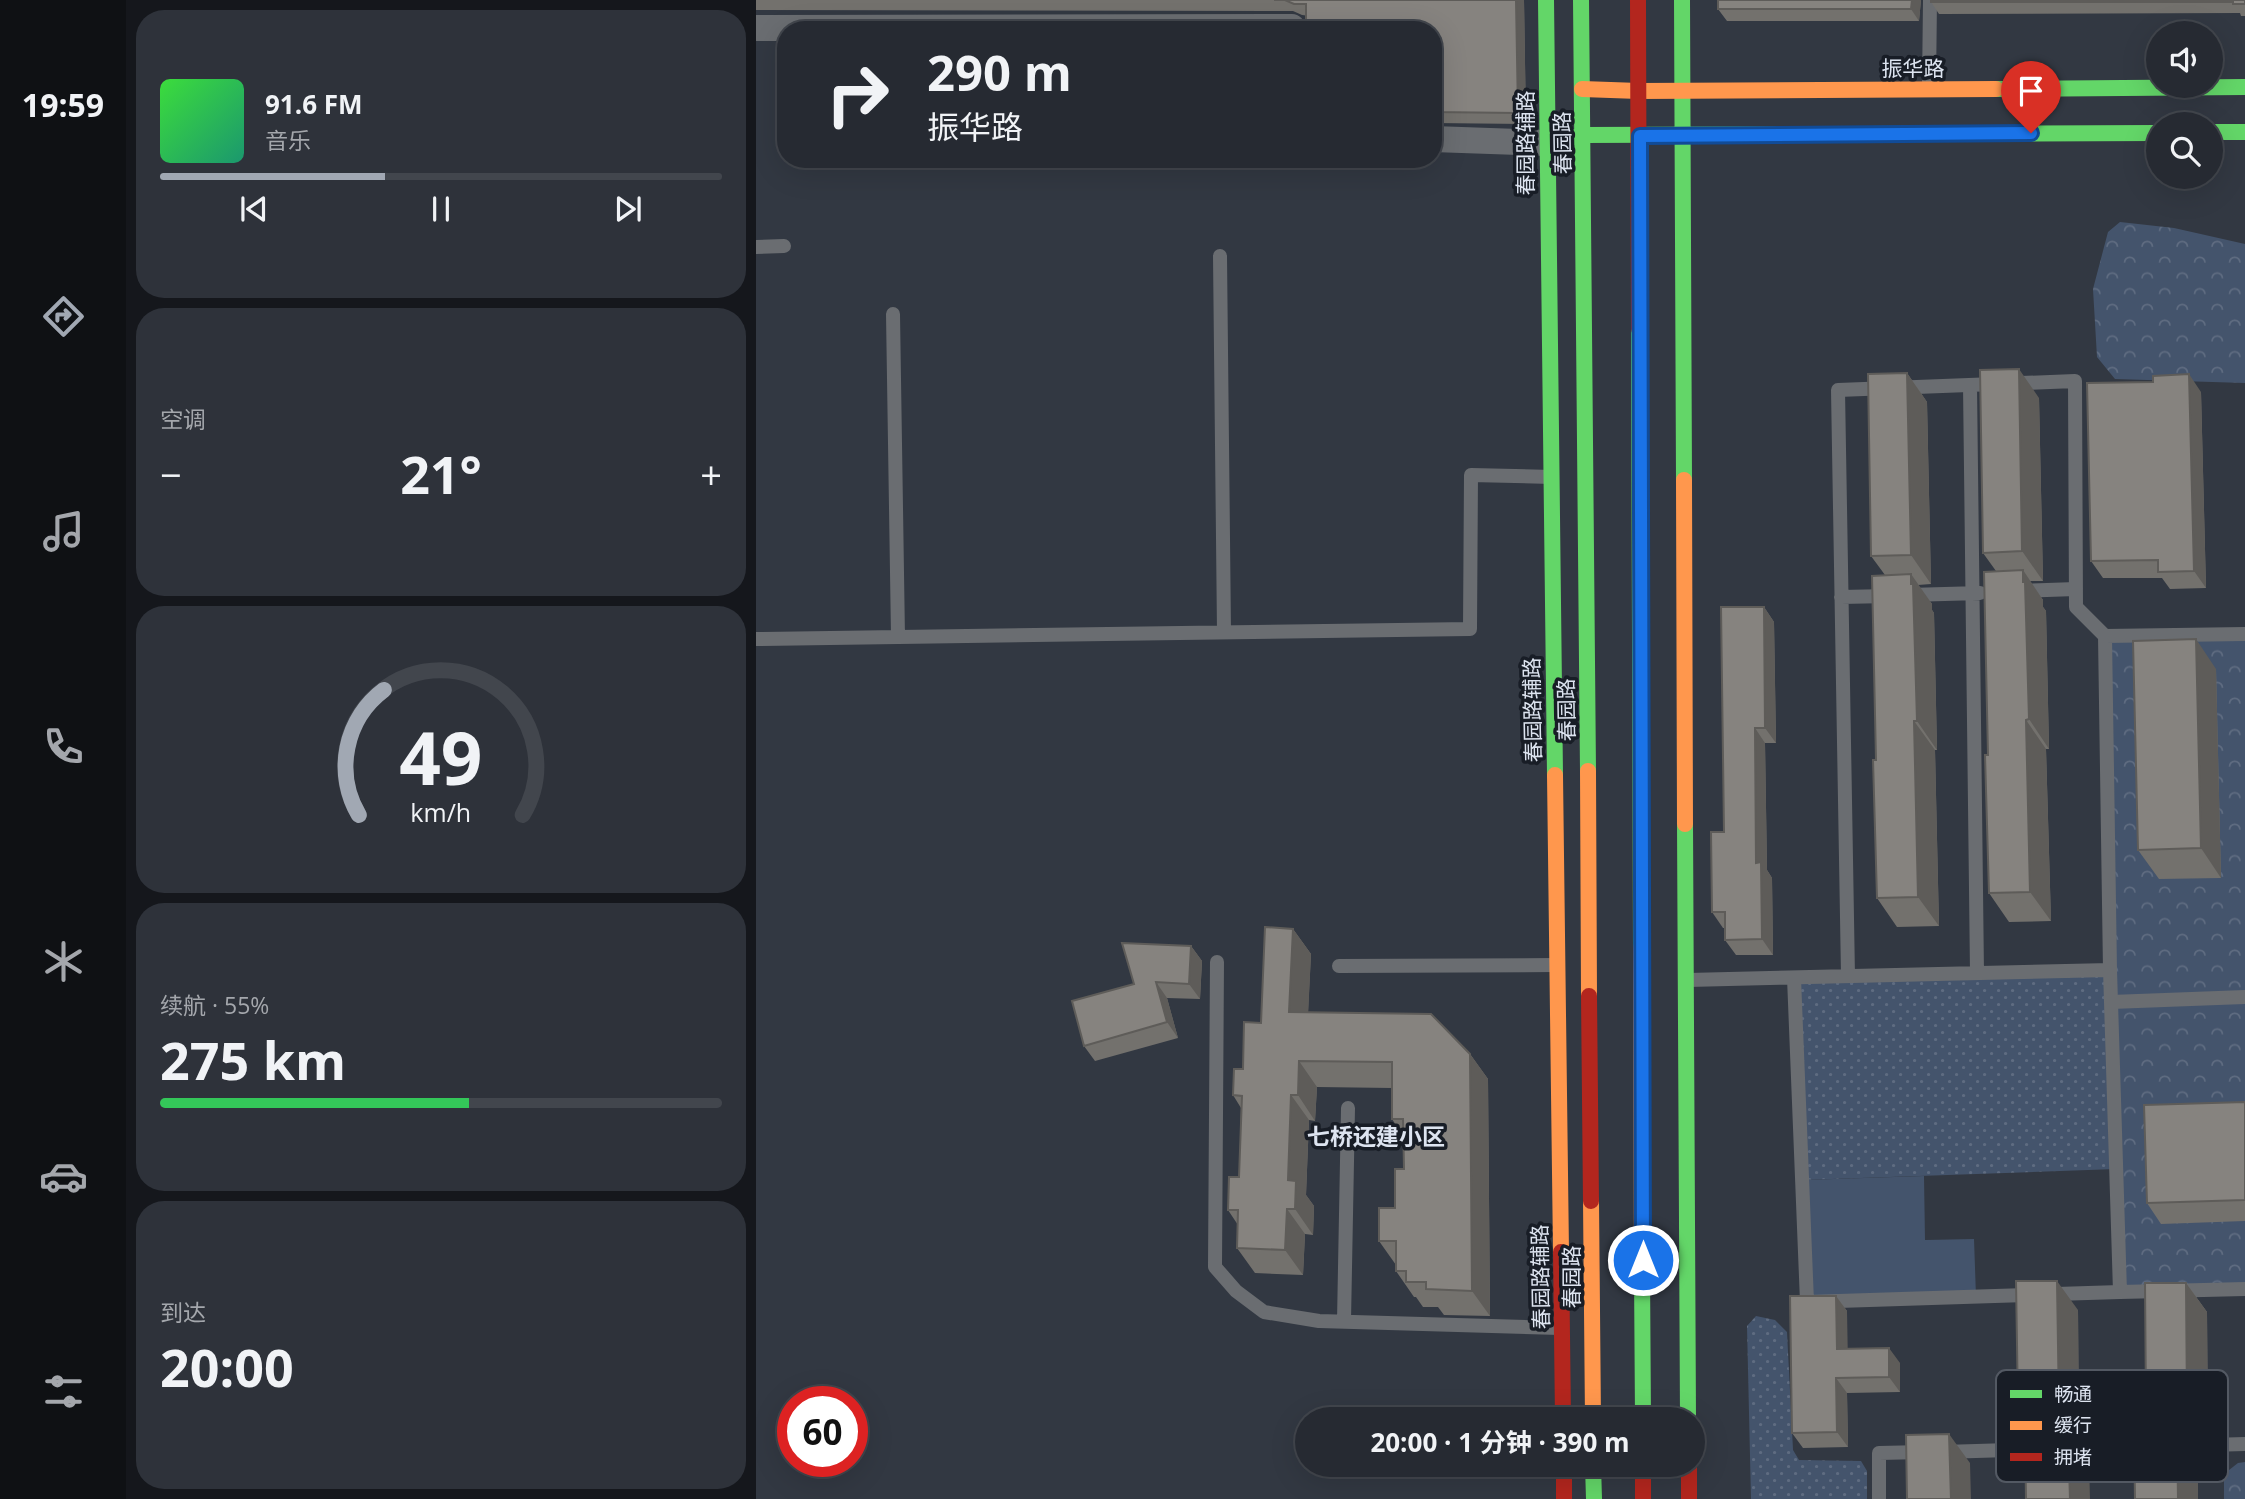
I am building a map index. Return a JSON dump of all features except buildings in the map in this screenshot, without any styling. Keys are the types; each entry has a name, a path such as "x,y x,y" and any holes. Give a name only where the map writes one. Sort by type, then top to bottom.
{"main road":[{"name":"春园路辅路","path":"1546,0 1546,144 1568,477 1557,965 1563,1407"},
{"name":"春园路","path":"1581,0 1584,135 1568,477 1589,965 1593,1407"},
{"path":"1638,0 1640,136 1652,447 1643,1407"},
{"path":"1682,0 1685,448 1681,979 1688,1407"},
{"path":"1955,89 1978,74"},
{"name":"振华路","path":"1582,89 1683,91 2245,87"},
{"path":"1546,144 1584,135 2146,132"},
{"path":"2223,132 2245,132"},
{"path":"1955,134 2014,148 2146,147"},
{"path":"2223,147 2245,147"},
{"path":"1652,447 1685,448"},
{"path":"1557,965 1589,965"},
{"path":"1562,1328 1592,1331"},
{"path":"1564,1477 1564,1499"},
{"path":"1593,1477 1594,1499"},
{"path":"1643,1477 1643,1499"},
{"path":"1689,1477 1689,1499"}],"street":[{"path":"756,28 777,28"},
{"path":"1442,139 1546,144"}],"lane":[{"path":"1929,89 1930,0"},
{"path":"756,247 784,246"},
{"path":"1220,256 1224,632"},
{"path":"893,314 898,637"},
{"path":"1847,976 1838,390 2076,382 2076,607 2105,636 2110,970 2120,1292"},
{"path":"1970,385 1977,973"},
{"path":"756,639 1470,629 1471,475 1568,477"},
{"path":"1841,597 2076,589"},
{"path":"2105,636 2245,634"},
{"path":"1217,962 1215,1267 1236,1291 1265,1312 1320,1321 1562,1328"},
{"path":"1339,966 1557,965"},
{"path":"1681,979 2110,970"},
{"path":"1794,978 1807,1302 2245,1289"},
{"path":"2111,1002 2245,997"},
{"path":"1344,1321 1348,1108"},
{"path":"1879,1499 1879,1453 1996,1450"}],"green space":[{"path":"2120,222 2174,228 2245,244 2245,383 2115,379 2097,357 2093,289 2108,232"},
{"path":"2245,632 2245,1289 2120,1292 2101,633"},
{"path":"2110,970 2116,1169 1803,1180 1794,978"},
{"path":"1924,1176 1925,1240 1974,1239 1976,1296 1807,1302 1803,1180"},
{"path":"1756,1316 1775,1320 1787,1332 1793,1450 1799,1460 1861,1461 1867,1471 1867,1499 1751,1499 1747,1326"},
{"path":"2245,1462 2245,1499 2224,1499 2224,1482 2228,1482 2228,1471 2238,1463"}],"traffic: fast":[{"path":"1546,0 1555,775"},
{"path":"1581,0 1588,771"},
{"path":"1682,0 1684,480"},
{"path":"1996,89 2245,87"},
{"path":"2223,132 2245,132"},
{"path":"1552,142 1584,135 2146,133"},
{"path":"1639,329 1641,948"},
{"path":"1685,824 1688,1407"},
{"path":"1642,1272 1643,1407"},
{"path":"1593,1477 1594,1499"}],"traffic: slow":[{"path":"1582,89 1996,89"},
{"path":"1684,480 1685,824"},
{"path":"1588,771 1589,996"},
{"path":"1555,775 1561,1252"},
{"path":"1641,948 1642,1272"},
{"path":"1591,1201 1593,1407"}],"traffic: jam":[{"path":"1638,0 1639,329"},
{"path":"1589,996 1591,1201"},
{"path":"1561,1252 1563,1407"},
{"path":"1564,1477 1564,1499"},
{"path":"1643,1477 1643,1499"},
{"path":"1689,1477 1689,1499"}],"district":[{"name":"七桥还建小区","path":"1376,1136"}],"route":[{"path":"1643,1260 1640,136 2031,133"}]}
